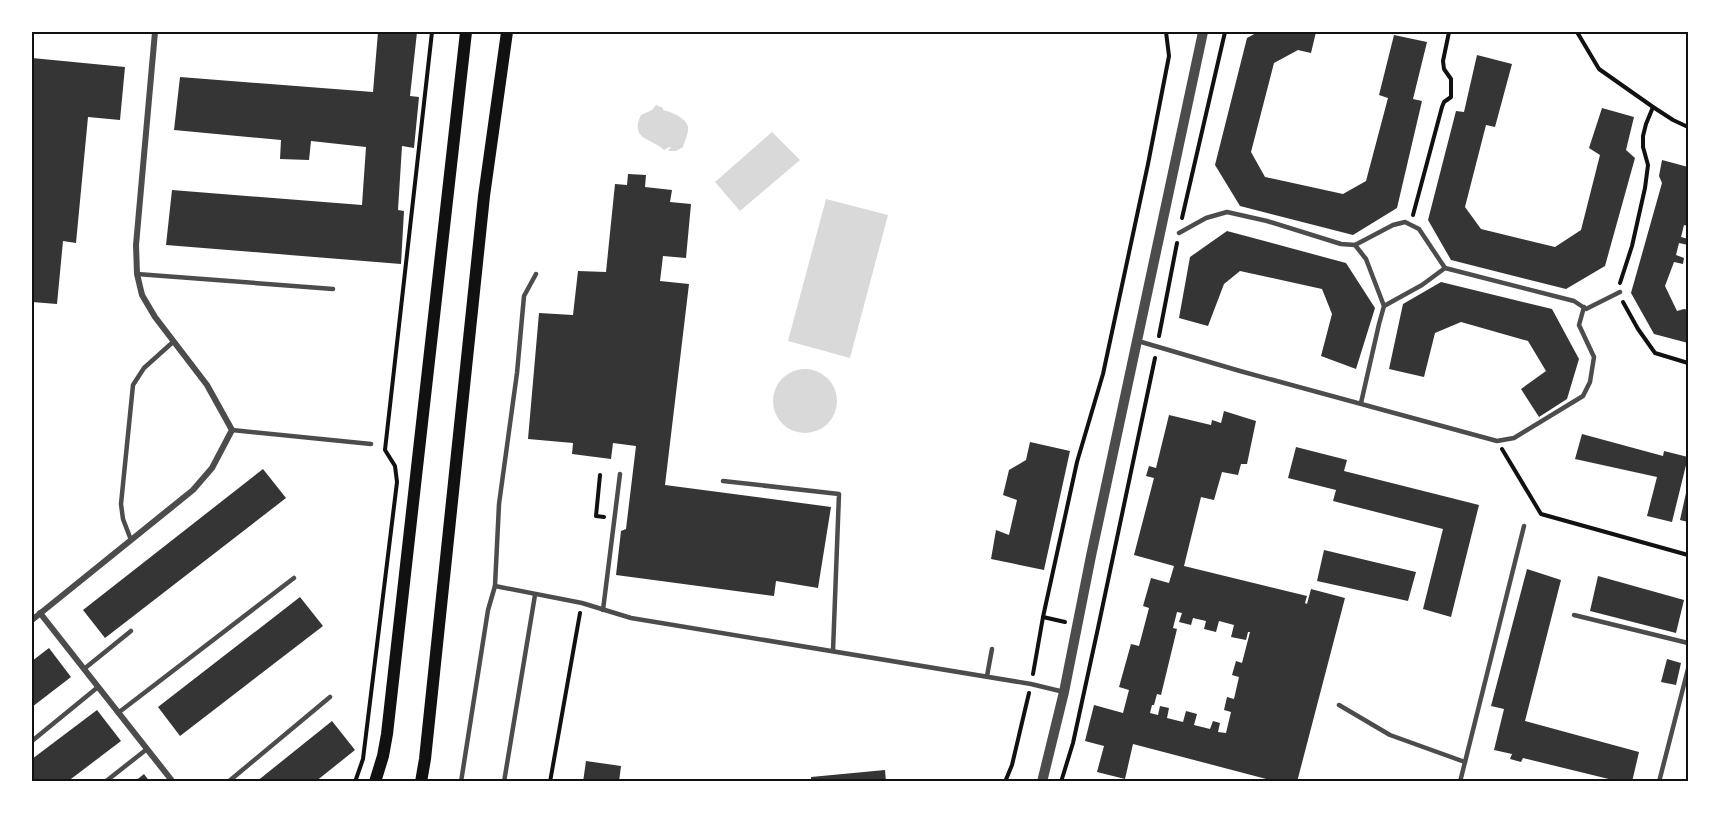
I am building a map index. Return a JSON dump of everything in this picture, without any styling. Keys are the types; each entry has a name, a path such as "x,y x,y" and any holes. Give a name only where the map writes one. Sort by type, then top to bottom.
{"main road":[{"path":"375,782 387,734 466,32"},
{"path":"421,782 484,196 507,32"}],"street":[{"path":"32,620 193,490 212,468 232,430 207,385 155,317 142,295 137,274 136,245 155,32"},
{"path":"1042,782 1064,692 1203,32"},
{"path":"40,614 172,782"}],"lane":[{"path":"1179,233 1206,218 1227,212 1355,246 1393,225 1405,222 1419,230 1445,268 1574,301 1587,309 1620,292"},
{"path":"1355,246 1366,259 1384,306 1360,403"},
{"path":"1384,306 1422,285 1445,268"},
{"path":"137,274 333,289"},
{"path":"460,782 488,610 495,586 499,504 517,374 524,296 536,274"},
{"path":"1138,341 1497,441 1514,438 1583,396 1590,382 1594,357 1579,325 1584,307"},
{"path":"131,540 123,519 121,504 133,385 144,368 173,342"},
{"path":"232,430 371,444"},
{"path":"603,610 620,474"},
{"path":"723,481 839,494 833,651"},
{"path":"1460,782 1524,526"},
{"path":"118,713 294,578"},
{"path":"495,586 582,603 631,618 987,676 1064,692"},
{"path":"504,782 535,595"},
{"path":"1574,615 1689,643"},
{"path":"84,669 131,631"},
{"path":"987,676 992,649"},
{"path":"1659,782 1689,669"},
{"path":"32,741 98,687"},
{"path":"228,782 330,697"},
{"path":"1339,705 1390,735 1465,762"},
{"path":"105,782 147,749"}],"path":[{"path":"356,781 363,759 397,482 395,466 385,450 432,32"},
{"path":"1012,782 1005,781 1012,765 1031,684 1043,617 1077,462 1103,374 1148,164 1169,56 1166,32"},
{"path":"1061,782 1073,742 1098,628 1179,233 1225,32"},
{"path":"1410,225 1442,107 1444,102 1451,97 1451,79 1444,69 1443,61 1449,32"},
{"path":"1577,32 1599,69 1673,120 1689,127"},
{"path":"1653,107 1643,136 1643,147 1648,165 1645,188 1632,246 1619,287 1623,301 1655,353 1689,363"},
{"path":"1497,441 1541,514 1689,555"},
{"path":"600,475 596,516 614,520"},
{"path":"550,782 582,603"}],"shaded area":[{"path":"656,105 678,116 687,124 688,132 683,147 676,151 668,151 671,147 664,150 640,134 638,123 641,115 652,110"},
{"path":"772,132 800,160 740,211 715,182"},
{"path":"826,199 888,215 850,358 788,341"},
{"path":"805,369 823,375 831,383 837,401 831,419 823,427 805,433 787,427 779,419 773,401 779,383 787,375"}],"building":[{"path":"378,32 417,32 410,96 419,97 414,148 402,146 398,210 404,211 401,264 166,245 172,190 362,205 366,147 311,141 309,160 280,159 281,140 174,130 180,77 373,92"},
{"path":"1258,32 1316,32 1311,53 1298,50 1274,63 1251,152 1265,177 1343,194 1366,181 1388,98 1379,95 1394,35 1427,42 1413,99 1422,101 1397,208 1353,235 1240,206 1215,165 1247,38"},
{"path":"1477,55 1512,64 1495,127 1486,125 1465,207 1481,229 1555,247 1581,230 1600,155 1589,148 1602,108 1634,117 1626,150 1635,158 1605,266 1566,289 1451,260 1428,220 1456,111 1464,112"},
{"path":"32,58 125,67 120,120 88,117 76,243 63,241 57,304 32,302"},
{"path":"1662,160 1688,167 1688,226 1684,225 1681,237 1688,239 1688,245 1679,243 1676,255 1684,258 1683,264 1674,262 1665,286 1677,311 1688,310 1688,343 1654,334 1631,293 1662,183 1659,176"},
{"path":"628,174 646,175 645,187 672,190 670,202 691,204 686,258 663,256 660,281 689,284 665,485 831,507 818,588 776,581 774,596 616,575 621,531 626,529 636,446 613,443 611,459 572,454 573,443 528,439 539,313 573,315 578,271 606,272 615,184 627,185"},
{"path":"1227,231 1346,263 1375,308 1356,369 1321,356 1332,314 1322,289 1240,271 1224,284 1208,326 1179,318 1190,257"},
{"path":"1441,282 1552,309 1579,359 1567,399 1539,417 1521,389 1546,371 1528,341 1461,322 1435,333 1424,377 1389,369 1403,304"},
{"path":"1224,411 1256,421 1247,464 1241,464 1238,475 1222,472 1214,500 1201,497 1184,566 1307,596 1305,603 1307,604 1311,589 1345,598 1297,782 1278,782 1133,744 1125,779 1097,772 1104,746 1085,741 1094,705 1123,713 1129,690 1119,687 1131,644 1139,646 1149,608 1143,606 1151,578 1169,583 1174,566 1134,555 1154,478 1146,476 1149,466 1156,468 1169,415 1211,425 1212,420 1221,423","holes":["1177,612 1182,613 1179,622 1191,625 1193,618 1206,621 1204,629 1216,632 1219,621 1234,625 1231,637 1246,640 1250,632 1242,663 1236,661 1232,675 1239,677 1234,699 1227,697 1224,710 1231,712 1226,733 1218,732 1220,723 1213,721 1210,729 1194,725 1197,714 1186,711 1183,722 1167,718 1169,708 1160,706 1158,715 1150,713 1157,694 1161,695 1177,629 1173,628"]},
{"path":"1582,434 1663,456 1664,451 1688,457 1672,522 1647,516 1657,477 1575,459"},
{"path":"1030,442 1070,451 1044,570 991,559 996,530 1009,535 1017,500 1003,495 1009,470 1026,460"},
{"path":"1296,447 1347,460 1344,471 1479,505 1451,617 1423,609 1443,529 1333,501 1336,490 1288,478"},
{"path":"263,469 286,498 105,638 83,610"},
{"path":"1686,493 1688,494 1688,522 1680,520"},
{"path":"1324,550 1416,572 1408,601 1317,581"},
{"path":"1527,569 1561,580 1525,721 1639,752 1632,782 1621,782 1523,758 1521,762 1510,759 1512,754 1494,750 1504,709 1491,706"},
{"path":"1598,576 1684,600 1676,633 1590,611"},
{"path":"300,597 323,626 180,736 158,707"},
{"path":"49,648 71,677 32,707 32,661"},
{"path":"1667,659 1681,663 1676,685 1661,682"},
{"path":"97,710 121,741 67,782 32,782 32,759"},
{"path":"332,721 355,750 315,782 256,782"},
{"path":"586,761 621,766 619,782 583,782"},
{"path":"885,770 886,782 811,782 811,777"},
{"path":"144,774 150,782 134,782"}]}
